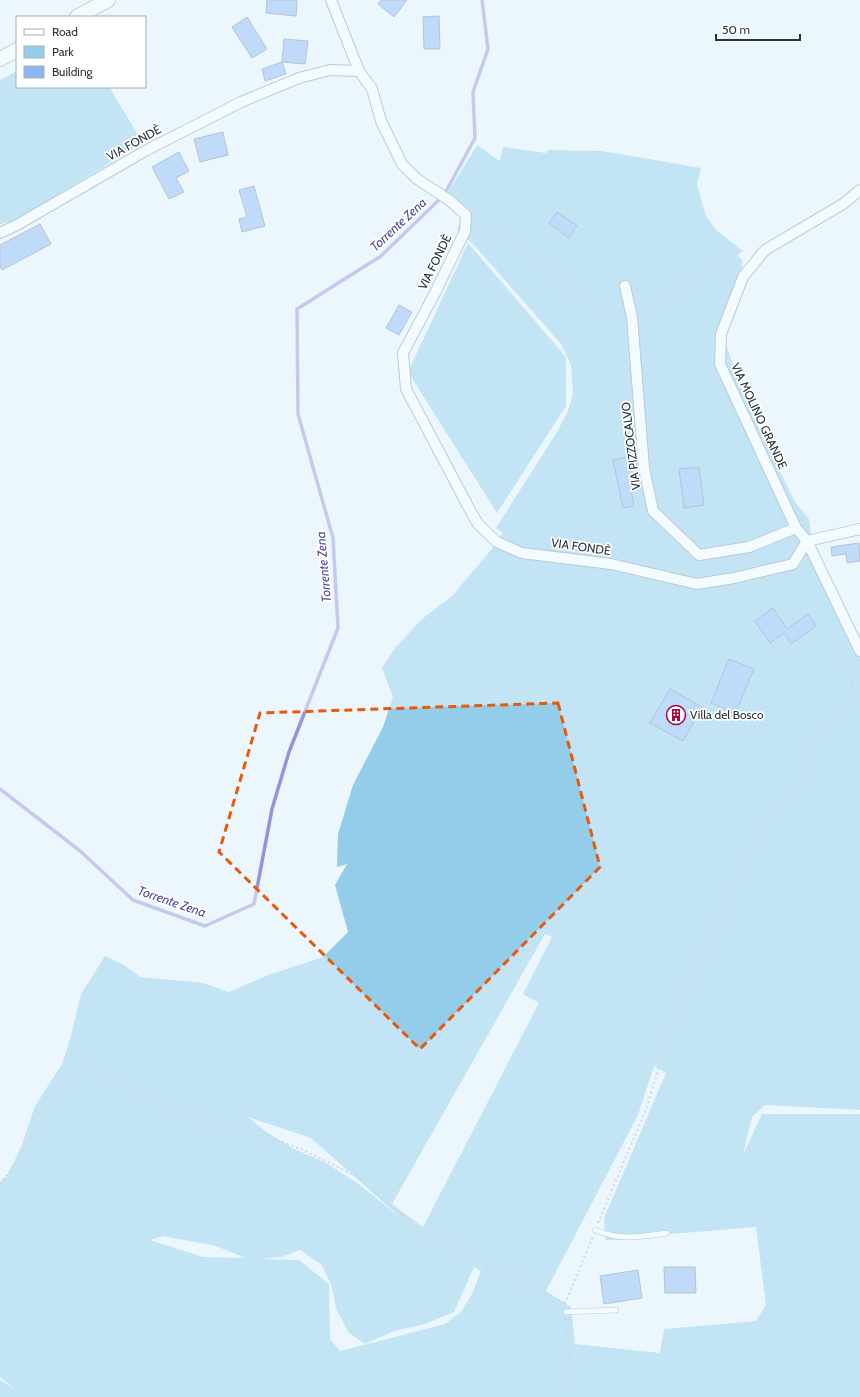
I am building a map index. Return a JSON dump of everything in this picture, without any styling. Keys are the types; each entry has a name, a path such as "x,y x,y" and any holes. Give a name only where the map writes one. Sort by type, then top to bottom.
{"main road":[{"path":"79,16 108,0"},
{"path":"0,59 16,51"}],"street":[{"path":"331,0 359,71"},
{"name":"VIA FONDÈ","path":"0,233 145,151 240,102 300,78 330,70 359,71 372,89 381,120 402,164 417,179 449,200 466,214 465,232 403,353 406,389 478,524 497,542 522,553 611,564 697,584 734,578 793,564 807,541"},
{"name":"VIA MOLINO GRANDE","path":"860,190 843,204 766,250 743,277 721,334 720,364 796,528 807,541 860,651"},
{"name":"VIA PIZZOCALVO","path":"625,286 632,317 644,468 653,511 699,555 749,547 796,528"},
{"path":"807,541 860,529"}],"lane":[{"path":"595,1230 607,1235 622,1238 667,1233"},
{"path":"566,1312 616,1310"}],"path":[{"path":"465,232 506,234 591,306 632,317 723,263 743,277"},
{"path":"572,1397 565,1303 645,1112 681,997 725,911 756,835 798,787 803,768 813,742 829,722 841,714 852,695 852,683 837,635 842,614"},
{"path":"0,1184 10,1171 60,1089 75,1075 93,1070 152,1102 202,1121 267,1137 301,1149 349,1172 356,1176 417,1229 565,1303"}],"highlighted area":[{"path":"558,703 600,867 420,1049 219,852 260,713"}],"green space":[{"path":"16,72 16,88 110,88 143,143 15,221 0,224 0,80"},
{"path":"477,145 500,161 503,147 546,153 548,150 602,151 701,168 697,184 706,216 716,230 743,251 737,255 743,261 736,297 726,324 726,345 749,408 795,502 809,519 814,559 860,645 860,1110 765,1105 752,1117 743,1155 762,1114 860,1114 860,1397 0,1397 0,1380 15,1389 0,1377 0,1182 7,1176 21,1147 35,1106 62,1064 81,994 105,956 124,965 140,977 203,983 229,992 268,975 323,957 348,932 335,885 347,864 337,867 338,834 353,785 383,727 393,697 382,668 395,648 422,619 452,596 491,550 503,533 496,528 557,432 568,411 573,393 571,365 561,344 473,244 457,229 470,210 447,193","holes":["545,934 552,937 523,994 539,1003 423,1227 392,1204","654,1066 666,1073 604,1218 605,1240 635,1240 659,1235 756,1227 766,1305 756,1321 664,1329 660,1353 575,1344 571,1307 546,1291 638,1115","248,1117 311,1138 400,1217 356,1182 324,1162 294,1149 265,1131","163,1236 216,1246 245,1258 203,1257 150,1240","300,1250 322,1265 332,1287 336,1308 348,1332 365,1344 394,1331 425,1324 454,1312 474,1267 481,1271 472,1294 461,1312 445,1324 340,1351 330,1339 329,1284 299,1260 260,1259 281,1257"]},
{"path":"468,243 566,357 566,406 497,513 408,372"}],"building":[{"path":"267,0 297,0 296,16 266,13"},
{"path":"381,0 407,0 394,17 378,4"},
{"path":"439,16 440,49 424,49 423,17"},
{"path":"247,17 267,49 252,58 232,27"},
{"path":"284,39 308,41 305,64 282,62"},
{"path":"282,62 286,74 265,81 262,69"},
{"path":"223,132 228,155 200,162 194,139"},
{"path":"179,152 189,171 176,178 184,192 169,199 152,167"},
{"path":"254,186 265,226 242,232 239,219 247,217 239,190"},
{"path":"557,212 577,226 569,238 549,223"},
{"path":"40,224 51,244 2,270 0,265 0,245"},
{"path":"399,305 412,312 399,335 386,328"},
{"path":"628,457 629,464 637,463 641,488 631,490 634,506 623,508 613,460"},
{"path":"699,467 704,505 684,508 679,469"},
{"path":"859,543 860,561 847,563 846,554 832,556 831,547"},
{"path":"773,608 787,629 808,614 816,626 791,644 784,633 770,643 755,621"},
{"path":"729,659 754,669 735,714 711,703"},
{"name":"Villa del Bosco","path":"670,689 702,707 683,741 650,723"},
{"path":"664,1267 695,1267 696,1293 665,1293"},
{"path":"638,1270 642,1298 604,1304 600,1276"}],"waterway":[{"name":"Torrente Zena","path":"0,789 79,850 133,900 205,926 254,904 272,809 289,752 338,628 333,538 298,414 297,309 381,256 444,195 475,138 473,92 488,49 482,0"}],"place":[{"name":"Villa del Bosco","path":"676,715"}]}
